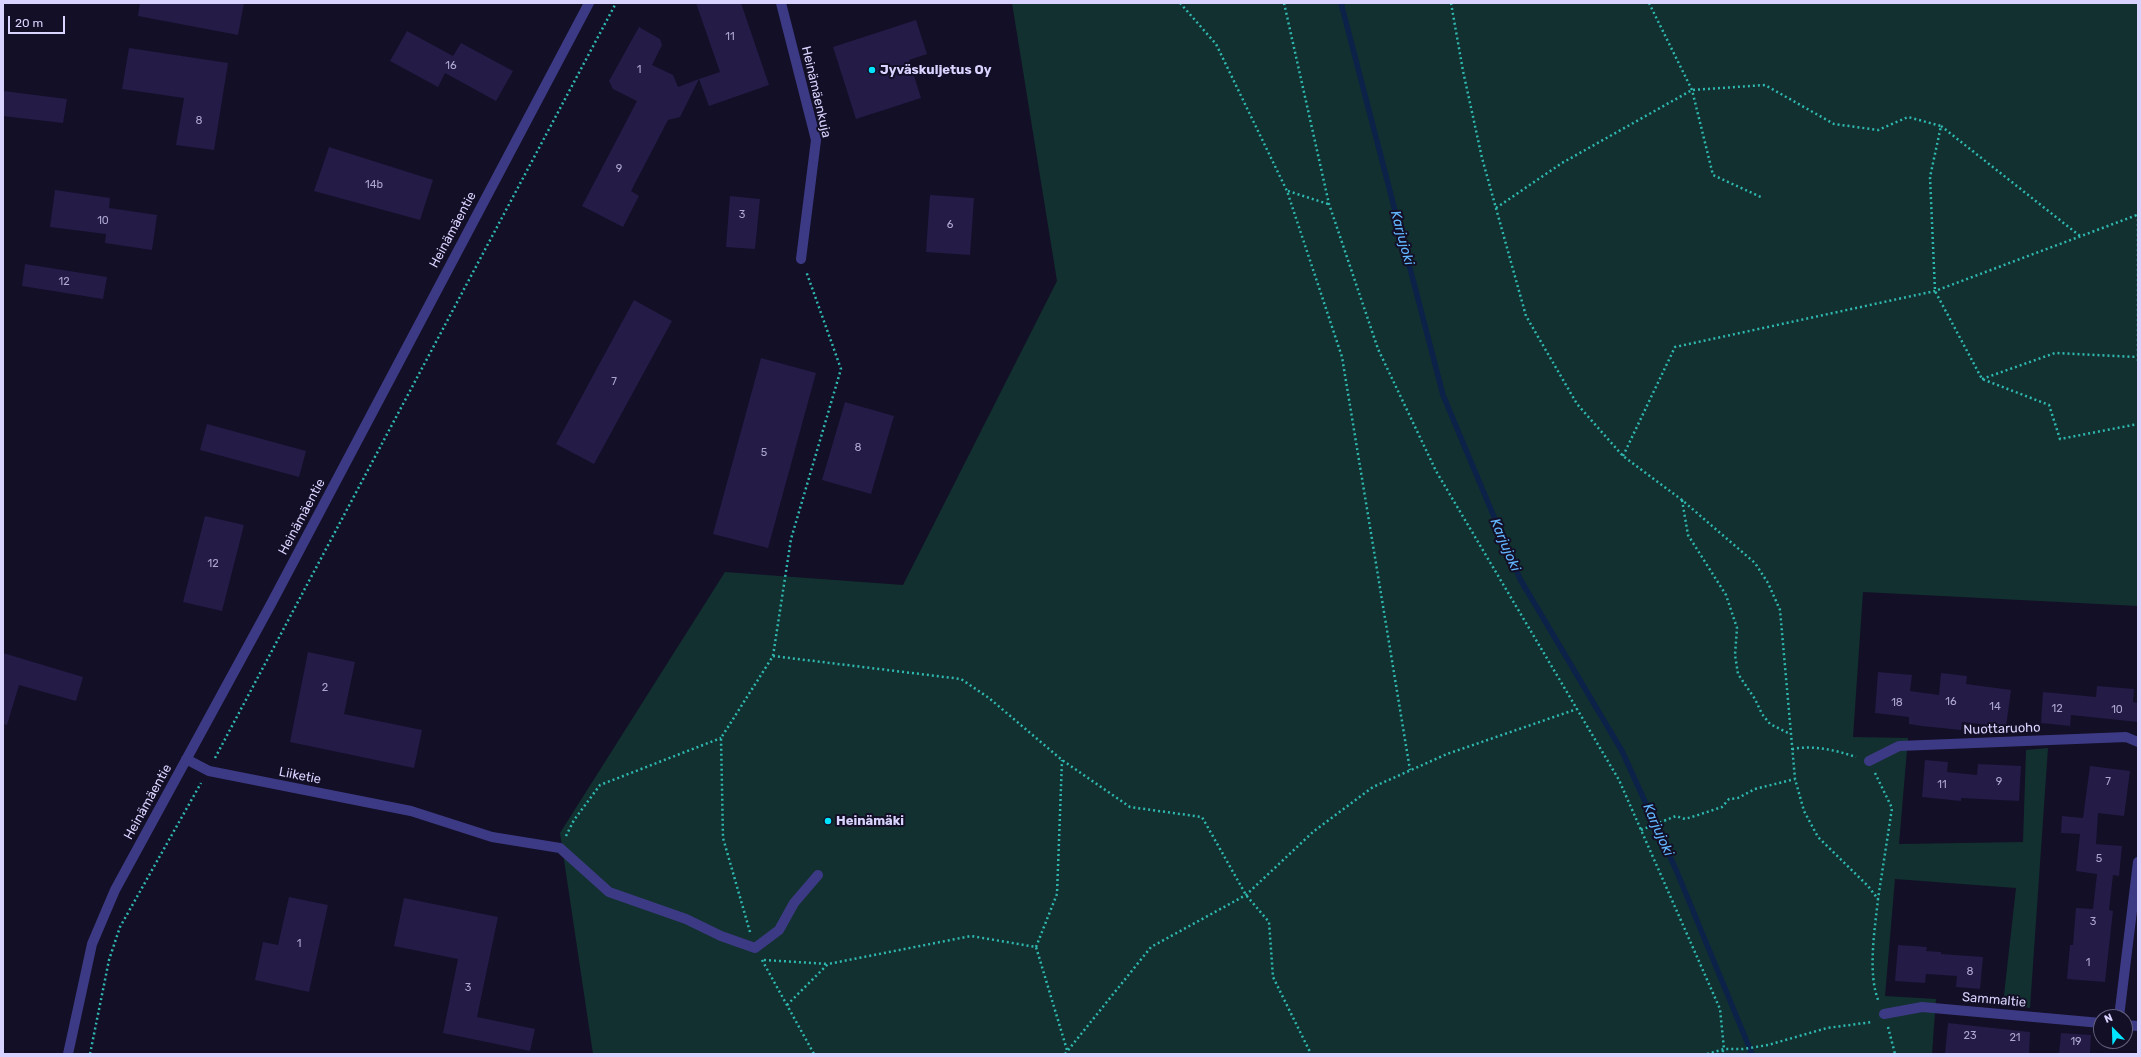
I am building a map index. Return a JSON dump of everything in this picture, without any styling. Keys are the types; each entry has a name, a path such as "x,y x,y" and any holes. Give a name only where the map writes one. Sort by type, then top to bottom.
{"street":[{"name":"Heinämäentie","path":"68,1054 92,944 115,890 589,3"},
{"name":"Heinämäenkuja","path":"780,3 816,140 801,259"},
{"name":"Nuottaruoho","path":"1869,761 1899,746 2126,737 2138,742"},
{"name":"Liiketie","path":"186,759 209,770 411,811 492,837 560,848"},
{"path":"560,848 609,892 686,919 721,936 755,948 779,930 794,904 818,875"},
{"path":"2120,1009 2138,862"},
{"name":"Sammaltie","path":"1885,1017 1922,1007 2093,1022"}],"path":[{"path":"90,1054 109,960 120,927 209,770 616,3"},
{"path":"1180,3 1216,44 1287,190 1342,357 1410,770"},
{"path":"1284,3 1328,204 1378,349 1436,471 1618,780 1720,1009 1724,1049 1721,1054"},
{"path":"1451,3 1463,71 1496,208 1526,316 1577,404 1623,456 1682,500 1755,563 1768,583 1780,610 1795,779 1804,811 1818,837 1868,886 1878,899"},
{"path":"1649,3 1692,90 1713,175 1763,198"},
{"path":"1496,208 1562,163 1692,90 1765,85 1834,124 1878,130 1908,117 1941,126 2080,236"},
{"path":"1941,126 1930,178 1935,291 1982,379 2049,405 2060,439 2138,424"},
{"path":"1287,190 1328,204"},
{"path":"1623,456 1674,347 1935,291 2138,214 2137,359 2055,353 1982,379"},
{"path":"801,259 841,369 790,539 773,656 721,738 723,838 755,948 814,1054"},
{"path":"1682,500 1688,535 1726,596 1737,628 1735,655 1738,674 1755,699 1762,714 1770,724 1790,734"},
{"path":"773,656 961,679 989,698 1062,760 1130,807 1202,817 1246,895 1269,922 1273,977 1311,1054"},
{"path":"1065,1054 1151,947 1246,895 1314,831 1373,787 1447,754 1577,709"},
{"path":"560,848 574,820 600,786 721,738"},
{"path":"1792,749 1804,747 1833,749 1869,761 1892,808 1873,940 1875,992 1885,1017 1895,1054"},
{"path":"1062,760 1057,894 1036,947 1067,1050"},
{"path":"1641,830 1676,816 1685,819 1698,815 1722,807 1729,799 1738,798 1754,789 1795,779"},
{"path":"762,960 828,964 971,936 1036,947"},
{"path":"787,1005 828,964"},
{"path":"1707,1054 1724,1049 1743,1049 1827,1028 1885,1017"}],"green space":[{"path":"1012,3 2138,3 2138,606 1863,592 1853,737 1908,738 1899,844 2023,842 2026,750 2048,748 2030,1008 2003,1004 2016,888 1895,879 1885,996 1936,999 1932,1054 593,1054 560,833 725,572 903,585 1057,281"}],"building":[{"path":"140,3 244,3 238,35 138,16"},
{"path":"696,3 741,3 769,85 709,106 699,79 720,72"},
{"path":"916,20 927,54 909,60 921,98 856,119 833,47"},
{"path":"639,27 660,39 662,45 652,65 673,75 678,87 699,79 680,117 668,120 631,191 639,196 623,227 582,206 637,101 613,89 609,81"},
{"path":"407,31 453,56 461,43 513,71 496,101 445,73 438,87 390,61"},
{"path":"129,48 228,63 214,150 176,145 184,98 122,89"},
{"path":"3,91 67,99 63,123 3,116"},
{"path":"329,147 433,180 420,220 314,191"},
{"path":"55,190 110,198 109,208 157,215 152,250 105,243 106,234 50,227"},
{"path":"930,195 974,198 970,255 926,252"},
{"path":"730,196 760,199 755,249 726,247"},
{"path":"25,264 107,277 103,299 22,286"},
{"path":"634,300 672,321 594,464 556,444"},
{"path":"761,358 816,373 768,548 713,534"},
{"path":"845,402 894,416 871,494 822,480"},
{"path":"207,424 306,451 299,477 200,450"},
{"path":"205,516 244,525 222,611 183,602"},
{"path":"308,652 355,662 344,714 422,730 414,768 290,742"},
{"path":"3,653 83,677 76,701 19,685 7,725 3,724"},
{"path":"1878,672 1912,675 1910,691 1939,695 1941,673 1967,676 1966,684 2011,690 2006,727 1962,722 1961,730 1922,726 1909,724 1909,717 1875,713"},
{"path":"2097,686 2134,689 2133,702 2138,703 2138,722 2071,715 2070,726 2041,723 2043,692 2096,697"},
{"path":"1925,760 1948,762 1947,772 1977,775 1978,764 2021,766 2019,801 1961,798 1961,801 1922,797"},
{"path":"2090,766 2130,771 2124,816 2098,813 2096,844 2122,846 2119,876 2113,875 2109,910 2113,911 2105,982 2067,979 2070,945 2073,945 2076,908 2093,909 2097,874 2076,871 2080,834 2061,833 2062,816 2083,818"},
{"path":"289,897 328,905 309,992 255,980 263,942 278,945"},
{"path":"404,898 498,917 477,1017 535,1029 530,1051 443,1033 458,959 394,946"},
{"path":"1898,945 1927,947 1926,951 1941,952 1941,954 1983,957 1980,989 1956,987 1957,976 1926,974 1925,983 1895,981"},
{"path":"1948,1023 2030,1032 2029,1054 1945,1054"},
{"path":"2061,1033 2091,1035 2090,1054 2059,1054"}],"waterway":[{"name":"Karjujoki","path":"1341,3 1443,395 1520,579 1622,751 1677,872 1752,1054"}],"place":[{"name":"Jyväskuljetus Oy","path":"872,70"},
{"name":"Heinämäki","path":"828,821"}]}
